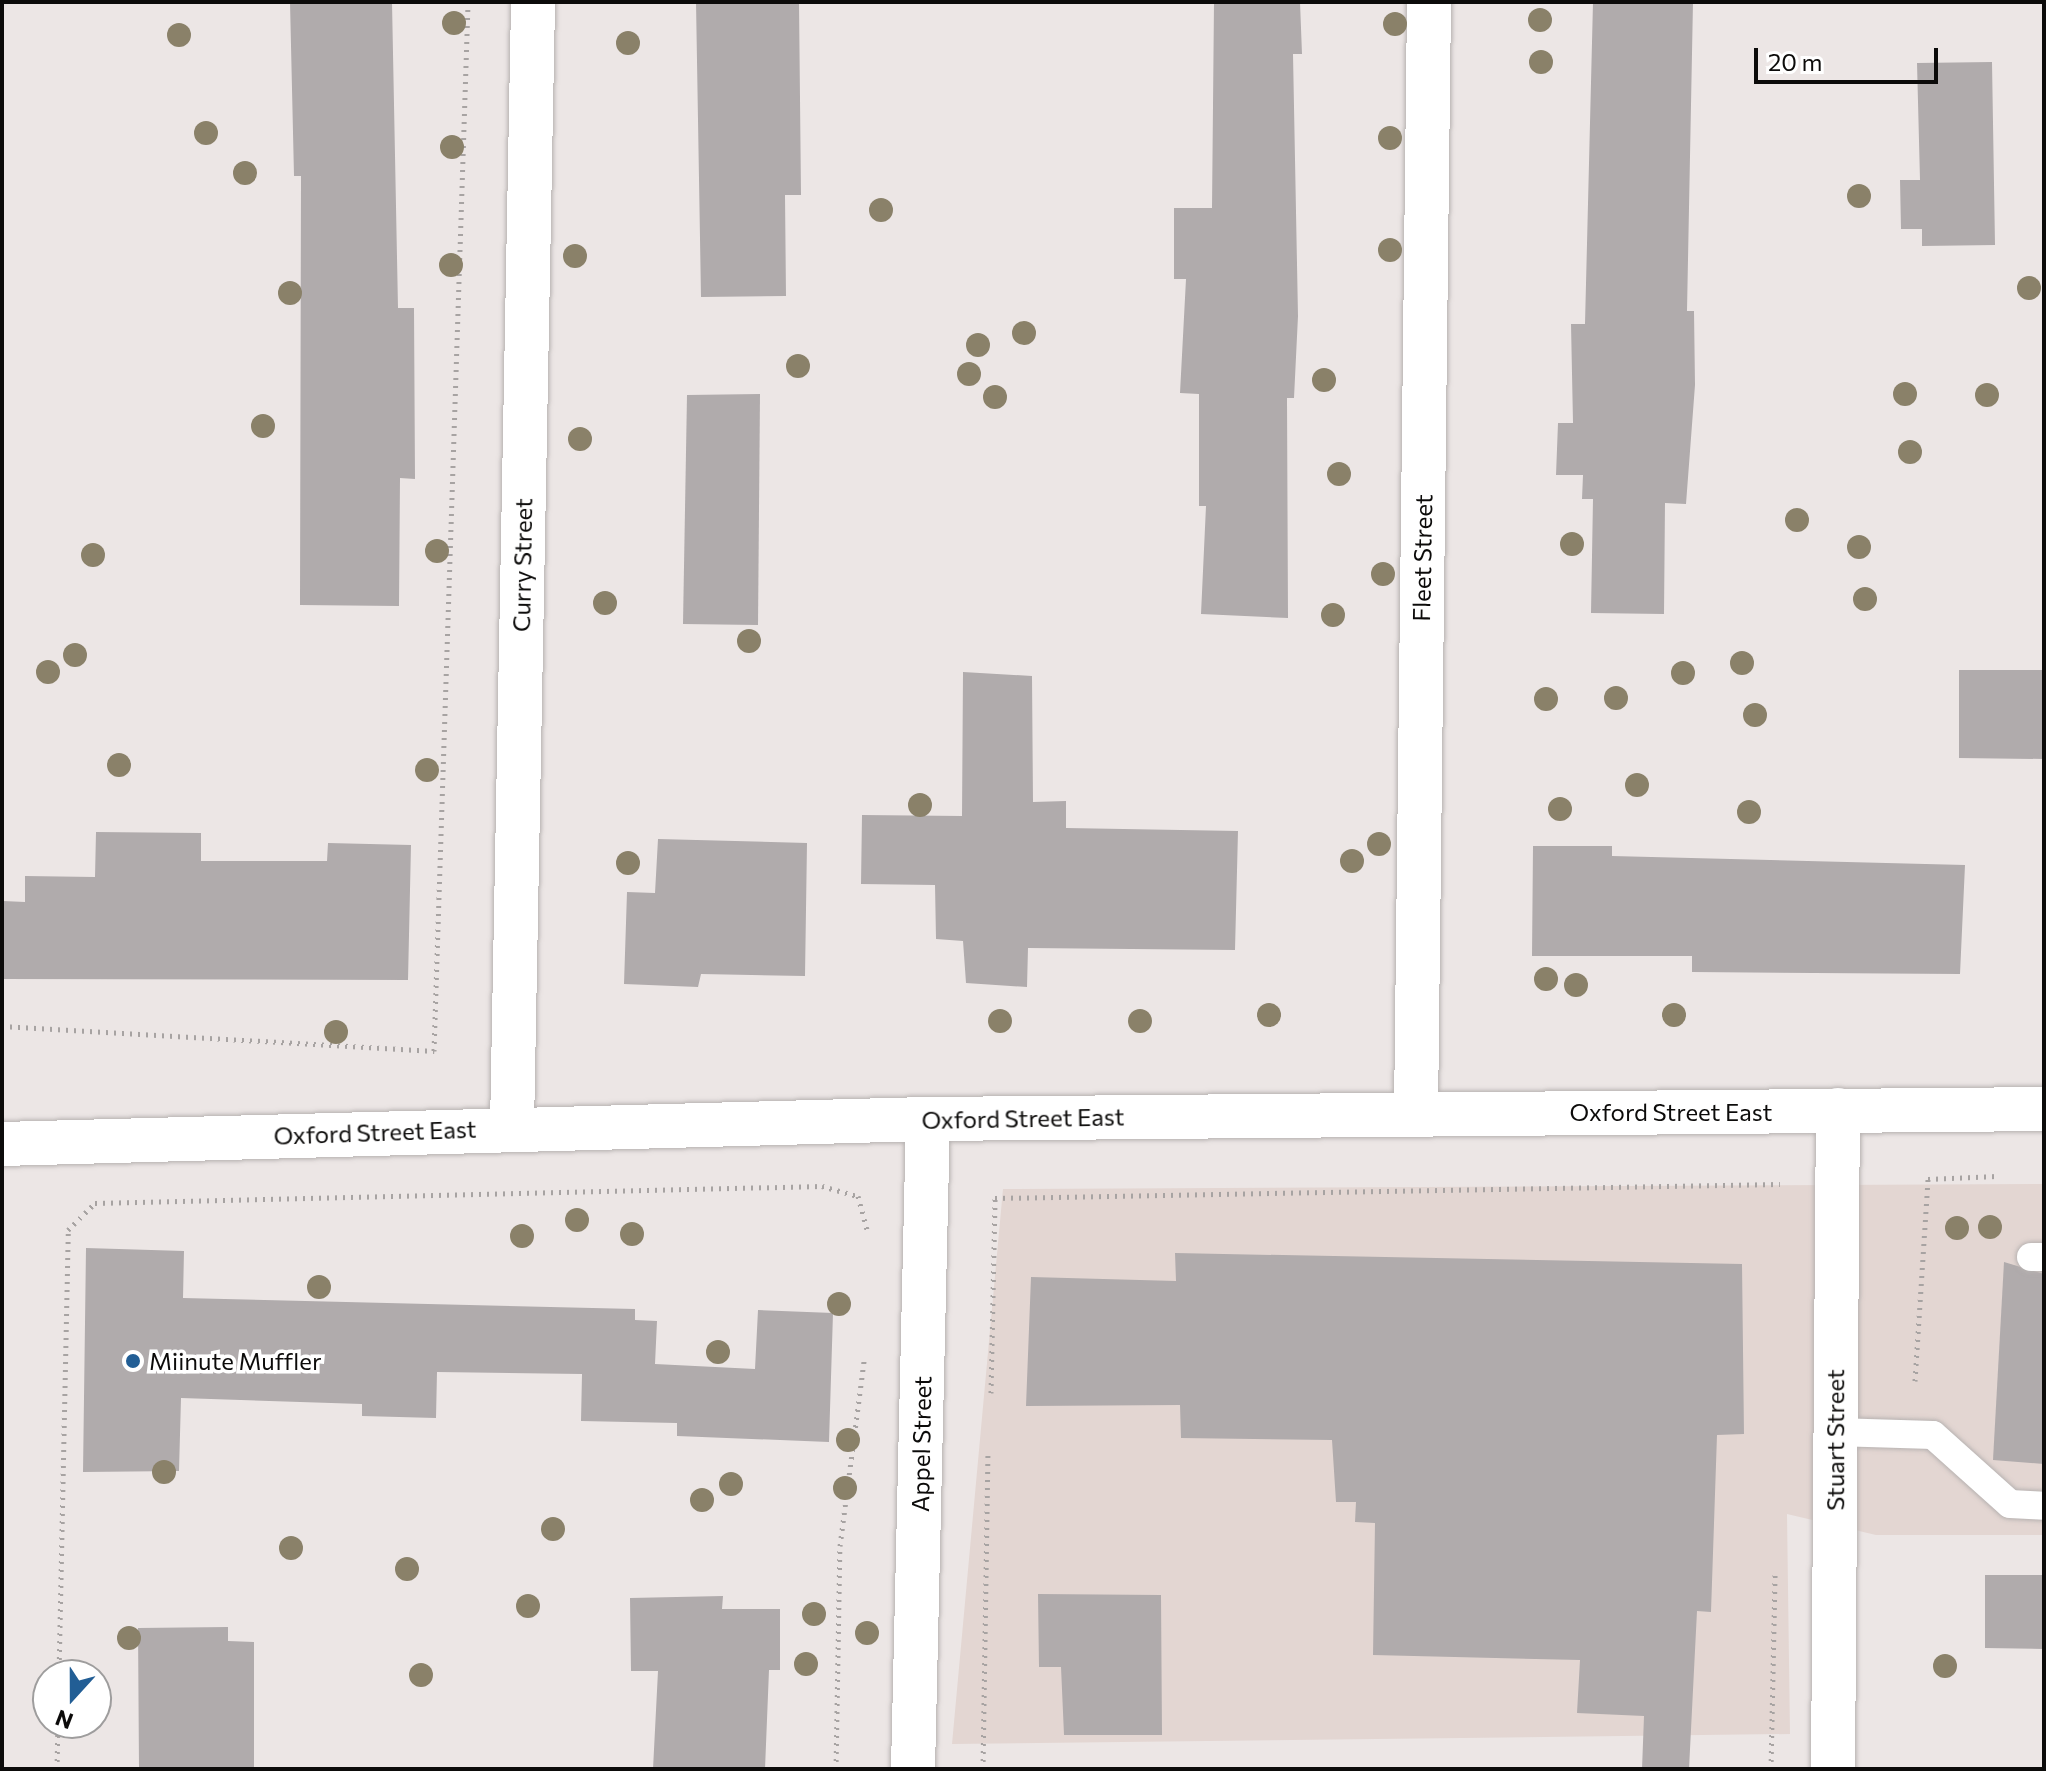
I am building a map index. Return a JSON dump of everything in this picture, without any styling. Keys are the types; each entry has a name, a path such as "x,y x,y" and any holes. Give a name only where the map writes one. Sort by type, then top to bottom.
{"street":[{"name":"Curry Street","path":"512,1128 533,2"},
{"name":"Fleet Street","path":"1416,1114 1429,2"},
{"name":"Oxford Street East","path":"2,1144 928,1119 2044,1109"},
{"name":"Stuart Street","path":"1833,1769 1838,1110"},
{"name":"Appel Street","path":"913,1769 928,1119"}],"lane":[{"path":"1835,1432 1933,1435 2010,1504 2044,1506"}],"path":[{"path":"2,1026 434,1051 468,2"},
{"path":"1915,1381 1928,1179 1997,1176"},
{"path":"991,1393 995,1198 1780,1182 1780,1197"},
{"path":"59,1659 68,1230 95,1203 822,1186 858,1196 869,1239"},
{"path":"836,1769 840,1546 864,1354"},
{"path":"983,1769 988,1452"},
{"path":"1771,1769 1775,1570"},
{"path":"57,1769 58,1739"}],"shaded area":[{"path":"2044,1184 2044,1535 1876,1535 1787,1514 1790,1734 952,1744 1003,1189"}],"building":[{"path":"290,2 392,2 398,308 414,308 415,479 400,478 399,606 300,605 301,176 294,176"},
{"path":"696,2 799,2 801,195 785,195 786,296 701,297"},
{"path":"1214,2 1300,2 1302,54 1293,54 1298,316 1294,398 1287,398 1288,618 1201,614 1206,506 1199,506 1199,394 1180,393 1186,279 1174,279 1174,208 1212,208"},
{"path":"1593,2 1693,2 1687,311 1694,311 1695,385 1686,504 1665,503 1664,614 1591,613 1593,499 1582,499 1583,475 1556,475 1558,423 1573,423 1571,324 1585,324"},
{"path":"1992,62 1995,245 1922,246 1922,229 1901,229 1900,180 1920,180 1917,63"},
{"path":"760,394 758,625 683,624 687,395"},
{"path":"1959,670 2044,670 2044,759 1959,758"},
{"path":"963,672 1032,676 1033,802 1066,801 1066,828 1238,831 1235,950 1028,948 1027,987 966,983 963,941 936,939 935,885 861,884 862,815 962,816"},
{"path":"96,832 201,833 201,861 327,861 328,843 411,845 408,980 3,979 3,901 25,902 25,876 95,877"},
{"path":"658,839 807,843 805,976 701,974 698,987 624,984 627,892 655,893"},
{"path":"1533,846 1612,846 1612,856 1965,865 1960,974 1692,972 1692,956 1532,956"},
{"path":"86,1248 184,1251 183,1298 635,1309 635,1320 657,1321 655,1364 755,1369 758,1310 833,1313 829,1442 677,1436 677,1423 581,1421 582,1374 437,1372 436,1418 362,1416 362,1404 181,1398 179,1471 83,1472"},
{"path":"1175,1253 1742,1264 1744,1434 1717,1435 1711,1612 1697,1611 1689,1769 1642,1769 1644,1716 1577,1713 1580,1660 1373,1655 1375,1523 1355,1522 1356,1502 1336,1502 1332,1440 1181,1438 1180,1405 1026,1406 1031,1277 1176,1281"},
{"path":"2004,1262 2044,1274 2044,1464 1993,1460"},
{"path":"1985,1575 2044,1575 2044,1649 1985,1648"},
{"path":"1038,1594 1161,1595 1162,1735 1064,1735 1061,1667 1039,1667"},
{"path":"723,1596 722,1609 780,1609 780,1670 769,1670 765,1769 653,1769 658,1671 631,1671 630,1598"},
{"path":"228,1627 228,1641 254,1642 254,1769 139,1769 138,1628"}],"place":[{"name":"Miinute Muffler","path":"133,1361"}]}
